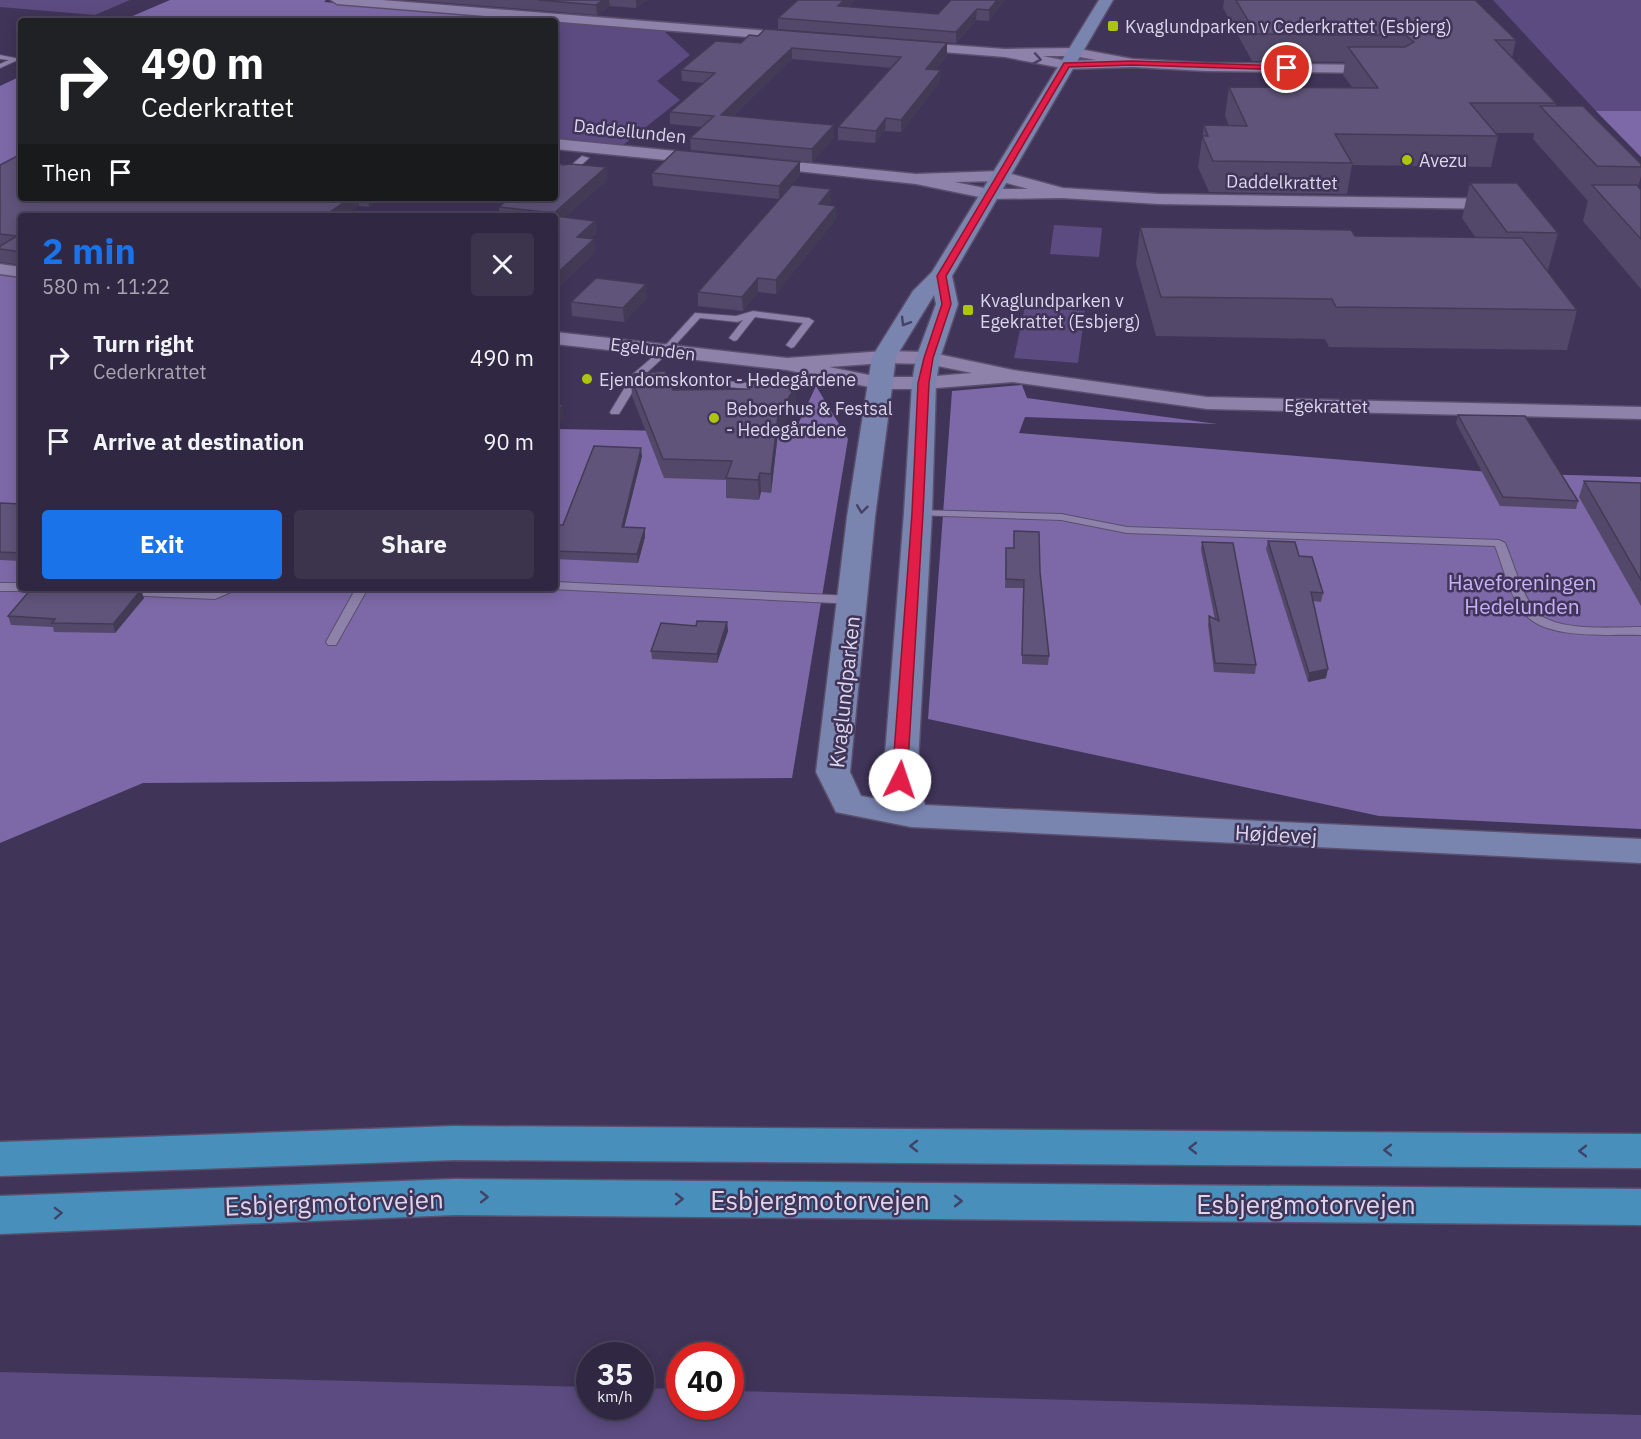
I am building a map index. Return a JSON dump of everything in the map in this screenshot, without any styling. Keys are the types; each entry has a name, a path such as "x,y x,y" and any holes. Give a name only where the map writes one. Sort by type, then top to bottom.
{"highway":[{"path":"0,1159 454,1143 1641,1151"},
{"name":"Esbjergmotorvejen","path":"0,1215 455,1197 1641,1207"}],"street":[{"path":"337,0 805,38"},
{"name":"Kvaglundparken","path":"910,816 848,804 832,772 854,600 861,517 881,370 921,296 941,276 1106,0"},
{"path":"898,45 1205,67 1400,69"},
{"name":"Daddellunden","path":"558,144 724,160"},
{"path":"747,163 916,179 989,194"},
{"path":"916,179 1000,176"},
{"name":"Daddelkrattet","path":"1000,176 1062,193"},
{"name":"Daddelkrattet","path":"989,194 1062,193 1159,200 1502,204"},
{"path":"0,269 18,272"},
{"path":"910,816 900,780 926,370 947,304 941,276"},
{"name":"Egelunden","path":"558,338 665,351 789,354 881,370 926,370"},
{"name":"Egekrattet","path":"926,370 1013,376 1207,403 1641,413"},
{"name":"Højdevej","path":"910,816 1641,851"}],"lane":[{"path":"0,57 17,59 0,66"},
{"path":"566,174 585,158"},
{"path":"734,338 753,314"},
{"path":"615,412 638,376 698,315 737,319 753,314 809,321 789,354"},
{"path":"638,376 784,389"},
{"path":"918,513 1061,517 1127,530 1499,543 1530,612 1539,622 1558,627 1641,631"},
{"path":"0,586 18,587"},
{"path":"558,586 854,600"},
{"path":"109,591 215,595 226,591"},
{"path":"332,642 360,591"}],"shaded area":[{"path":"0,0 130,0 95,15 0,7"},
{"path":"1493,0 1641,0 1641,111 1596,111"},
{"path":"558,22 664,31 690,55 657,81 680,100 622,146 558,139"},
{"path":"1054,225 1102,228 1099,257 1050,254"},
{"path":"1025,307 1085,311 1078,363 1014,358"},
{"path":"0,1372 576,1387 576,1420 654,1420 654,1388 666,1389 666,1420 744,1420 744,1391 1641,1415 1641,1439 0,1439"}],"green space":[{"path":"170,0 326,0 324,2 495,17 493,18 128,18"},
{"path":"18,77 18,158 0,167 0,86"},
{"path":"1596,111 1641,111 1641,157"},
{"path":"0,275 18,278 18,591 558,591 558,429 794,433 816,386 848,439 792,778 143,783 0,843"},
{"name":"Haveforeningen Hedelunden","path":"1022,385 1027,398 1217,424 1025,417 1019,433 1501,473 1641,477 1641,829 1379,816 928,719 952,391"}],"building":[{"path":"538,0 603,0 596,5"},
{"path":"798,0 844,0 838,6 938,14 951,0 997,0 989,10 977,9 956,32 778,18"},
{"path":"1236,0 1475,0 1516,40 1495,40 1556,103 1470,103 1498,136 1335,134 1352,163 1213,161 1202,136 1208,136 1204,125 1247,126 1229,87 1378,88 1348,47 1405,47 1414,42 1405,35 1256,34"},
{"path":"765,29 947,43 926,69 941,70 901,120 886,118 876,131 838,127 901,57 792,48 721,115 834,125 812,149 690,138 714,116 670,112 715,73 681,70 716,41 741,43 749,35 758,36"},
{"path":"1540,106 1583,106 1641,164 1641,167 1597,166"},
{"path":"676,150 800,162 779,186 652,173"},
{"path":"18,156 18,201 346,201 328,213 18,213 18,252 0,249 0,246 17,236 0,234 0,165"},
{"path":"558,163 562,165 606,167 554,213 499,207 506,201 558,201"},
{"path":"1470,183 1517,183 1558,233 1507,232"},
{"path":"792,185 831,189 819,204 836,206 776,280 758,278 742,297 698,292"},
{"path":"1592,185 1637,185 1641,190 1641,239"},
{"path":"558,216 595,221 577,237 594,239 558,272"},
{"path":"1140,227 1351,230 1355,236 1522,238 1577,310 1336,307 1332,299 1161,297"},
{"path":"596,278 646,284 623,308 571,302"},
{"path":"665,371 673,390 749,389 755,381 796,386 778,415 771,474 760,473 758,480 726,478 732,461 663,459 631,378 634,374"},
{"path":"1458,415 1525,416 1578,501 1503,497"},
{"path":"594,446 641,448 622,527 645,528 637,554 558,551 558,525 563,525"},
{"path":"1584,481 1641,483 1641,580"},
{"path":"0,503 18,504 18,553 0,552"},
{"path":"1014,531 1039,532 1040,572 1049,656 1022,655 1024,580 1006,579 1006,548 1014,548"},
{"path":"1268,541 1295,542 1299,556 1312,557 1323,593 1311,592 1328,669 1309,673"},
{"path":"1202,542 1233,543 1256,665 1215,663 1209,616 1219,621"},
{"path":"29,591 140,591 113,624 52,623 55,619 8,616"},
{"path":"697,621 727,622 717,654 651,651 661,623 696,626"}],"place":[{"name":"Kvaglundparken v Cederkrattet (Esbjerg)","path":"1113,26"},
{"name":"Avezu","path":"1407,160"},
{"name":"Kvaglundparken v Egekrattet (Esbjerg)","path":"968,310"},
{"name":"Ejendomskontor - Hedegårdene","path":"587,379"},
{"name":"Beboerhus & Festsal - Hedegårdene","path":"714,418"}],"route":[{"path":"900,780 918,513 924,383 928,358 947,304 941,276 1066,65 1133,63 1287,68"}]}
